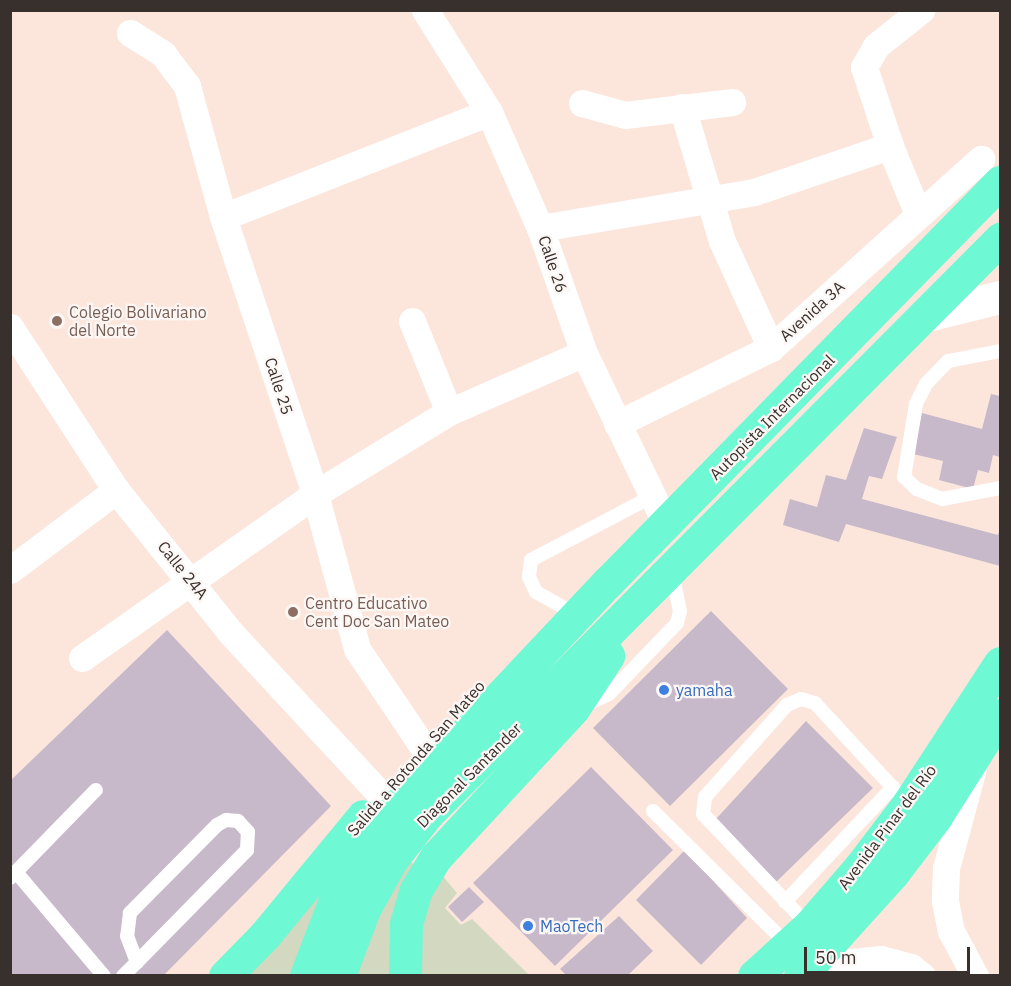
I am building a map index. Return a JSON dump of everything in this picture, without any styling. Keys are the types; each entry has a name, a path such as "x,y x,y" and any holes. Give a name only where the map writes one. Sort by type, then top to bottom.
{"main road":[{"name":"Autopista Internacional","path":"542,650 577,615 658,511 991,171"},
{"path":"405,975 406,924 416,890 436,857 573,709 645,599 1000,239"},
{"name":"Diagonal Santander","path":"339,975 364,909 392,859 427,814 645,599"},
{"name":"Salida a Rotonda San Mateo","path":"225,975 273,927 380,794 507,656 577,615"},
{"name":"Diagonal Santander","path":"306,975 336,895 366,844 542,650"},
{"name":"Avenida Pinar del Río","path":"754,975 799,936 1000,663"},
{"name":"Avenida Pinar del Río","path":"800,975 893,873 977,753 1000,715"}],"street":[{"name":"Calle 26","path":"425,10 489,112 540,228 584,353 658,511"},
{"path":"918,214 890,146 864,68 876,46 921,10"},
{"name":"Calle 25","path":"130,33 163,54 187,86 223,217 315,494 357,649 423,747"},
{"path":"582,103 625,115 732,102"},
{"path":"682,107 722,241 771,348"},
{"path":"223,217 489,112"},
{"path":"540,228 754,192 890,146"},
{"name":"Avenida 3A","path":"617,424 771,348 918,214 991,171"},
{"path":"927,315 1000,297"},
{"path":"412,321 449,412"},
{"name":"Calle 24A","path":"10,327 116,490 191,579 230,632 380,794"},
{"path":"82,658 191,579 315,494 449,412 584,353"},
{"path":"10,570 116,490"},
{"path":"975,975 951,931 945,901 946,867 977,753"},
{"path":"828,975 852,963 881,958 911,967 922,975"}],"lane":[{"path":"1000,351 948,362 926,384 916,404 904,477 917,489 942,499 1000,488"},
{"path":"577,615 536,592 529,577 531,560 658,511"},
{"path":"573,709 597,702 609,694 677,623 680,611 672,572"},
{"path":"785,902 901,796 815,703 801,699 787,705 705,797 703,814 785,902 799,936"},
{"path":"96,790 13,875 104,975"},
{"path":"653,812 799,936"},
{"path":"123,975 137,962 247,850 248,832 238,821 226,820 217,825 130,914 127,936 137,962"}],"green space":[{"path":"377,834 417,867 394,975 243,976"},
{"path":"442,875 457,893 445,908 461,925 472,919 529,975 421,976 418,934 427,900"}],"building":[{"path":"991,394 1000,396 1000,457 993,455 989,473 978,470 973,489 939,480 943,461 913,454 922,413 982,429"},
{"path":"864,428 897,437 882,479 869,476 862,499 998,535 1000,528 1000,566 846,524 839,542 783,525 790,499 817,507 826,475 846,480"},
{"path":"711,611 788,689 670,806 593,728"},
{"path":"167,630 331,806 163,976 10,976 10,781"},
{"path":"806,721 873,788 775,883 715,820"},
{"path":"591,767 673,850 555,966 473,883"},
{"path":"685,850 747,918 701,965 636,900"},
{"path":"469,887 484,902 462,922 448,907"},
{"path":"619,916 653,951 627,976 567,976 560,969"}],"place":[{"name":"Colegio Bolivariano del Norte","path":"57,321"},
{"name":"Centro Educativo Cent Doc San Mateo","path":"293,612"},
{"name":"yamaha","path":"664,690"},
{"name":"MaoTech","path":"528,926"}]}
